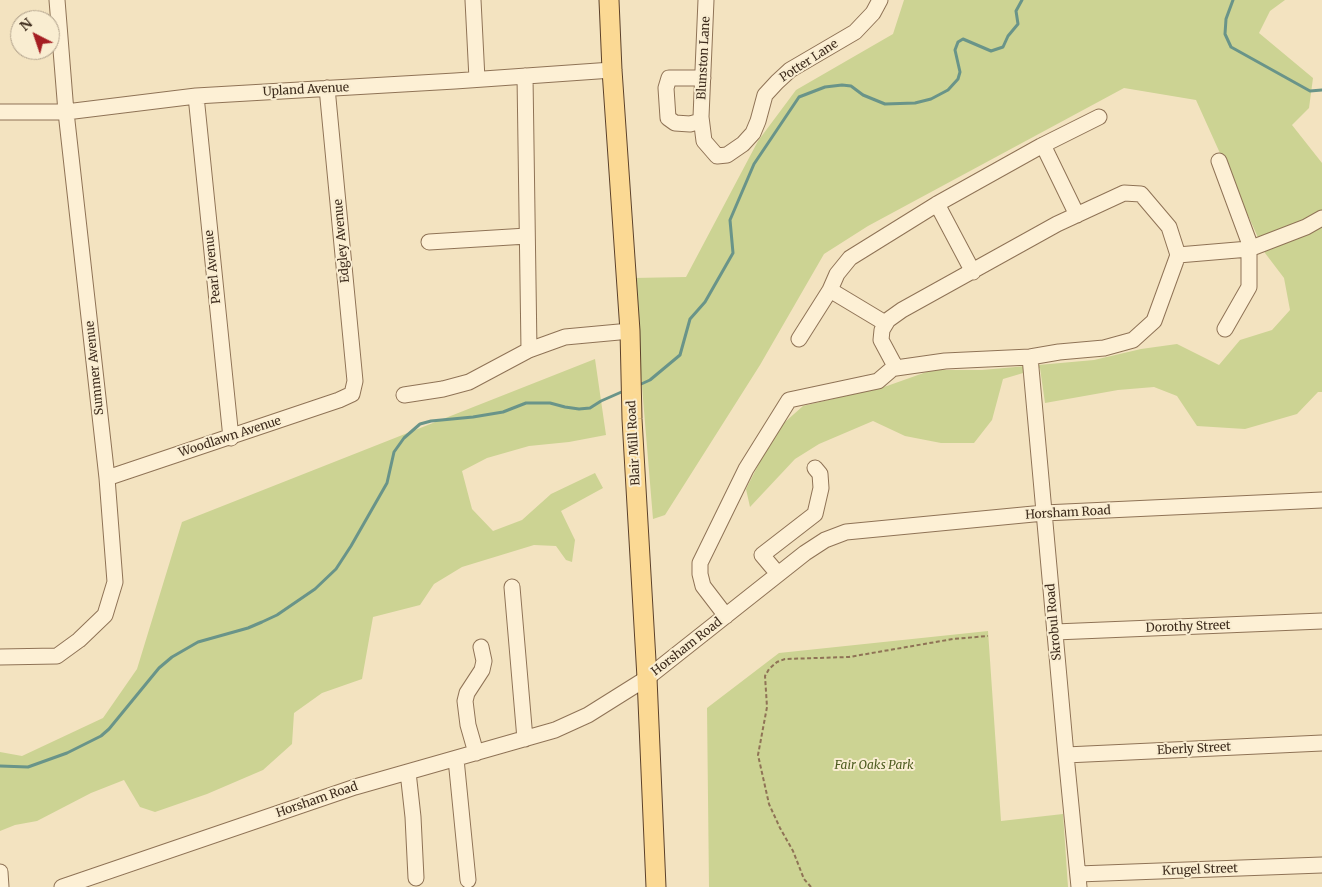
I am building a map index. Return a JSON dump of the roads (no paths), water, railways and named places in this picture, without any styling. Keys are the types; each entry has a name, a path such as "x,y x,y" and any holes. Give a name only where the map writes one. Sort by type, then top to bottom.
{"main road":[{"name":"Blair Mill Road","path":"609,0 630,331 632,419 647,678 656,887"}],"street":[{"name":"Summer Avenue","path":"0,657 57,656 105,615 115,582 107,478 66,112 57,0"},
{"path":"473,0 477,80"},
{"name":"Blunston Lane","path":"701,119 706,0"},
{"name":"Potter Lane","path":"701,119 704,141 717,156 727,155 743,144 753,133 765,95 777,82 790,70 854,32 873,13 880,0"},
{"name":"Upland Avenue","path":"0,112 66,112 196,96 477,80 612,70"},
{"path":"525,76 529,350"},
{"path":"701,119 690,124 675,124 668,118 666,88 669,78 703,78"},
{"name":"Edgley Avenue","path":"327,88 355,382 352,394"},
{"name":"Pearl Avenue","path":"196,96 231,438"},
{"path":"799,339 830,290 836,274 850,258 937,204 1043,145 1099,117"},
{"path":"1043,145 1076,215"},
{"path":"1219,161 1249,242 1248,286 1225,330"},
{"path":"726,616 703,586 700,563 746,470 788,400 878,381 892,369 896,368 945,361 1030,357 1104,348 1133,340 1154,321 1178,255 1169,227 1141,194 1124,192 1076,215 902,310 885,323 881,340 896,368"},
{"path":"937,204 973,272"},
{"path":"1178,255 1249,250 1322,218"},
{"path":"429,242 527,236"},
{"path":"830,290 885,323"},
{"path":"404,395 443,389 468,382 529,350 565,337 630,331"},
{"name":"Skrobul Road","path":"1030,357 1079,881"},
{"name":"Woodlawn Avenue","path":"107,478 231,438 352,394"},
{"path":"778,574 762,555 815,514 821,488 820,474 815,468"},
{"name":"Horsham Road","path":"62,887 355,787 555,730 588,715 647,678 805,554 825,540 846,532 1044,513 1322,500"},
{"path":"788,534 805,554"},
{"path":"512,586 525,739"},
{"name":"Dorothy Street","path":"1055,632 1322,621"},
{"path":"476,753 468,725 465,701 467,694 482,670 484,661 482,647"},
{"name":"Eberly Street","path":"1066,755 1322,743"},
{"path":"456,759 468,880"},
{"path":"408,772 413,817 416,878"},
{"name":"Krugel Street","path":"1079,881 1322,865"},
{"path":"0,872 1,887"}],"waterway":[{"path":"639,385 650,380 680,355 690,319 705,302 733,253 730,220 754,164 799,97 825,87 842,85 851,86 863,95 885,104 915,103 931,99 948,90 958,79 960,72 955,50 958,42 963,39 991,51 1003,47 1008,36 1018,24 1016,11 1022,0"},
{"path":"1233,0 1226,19 1225,34 1231,47 1310,91 1322,90"},
{"path":"0,766 28,767 67,753 101,736 109,729 159,668 172,657 198,642 248,628 277,615 315,589 336,569 351,546 387,483 394,452 404,438 420,424 503,412 526,403 550,403 579,409 590,408 626,390"}],"park label":[{"name":"Fair Oaks Park","path":"874,766"}]}
